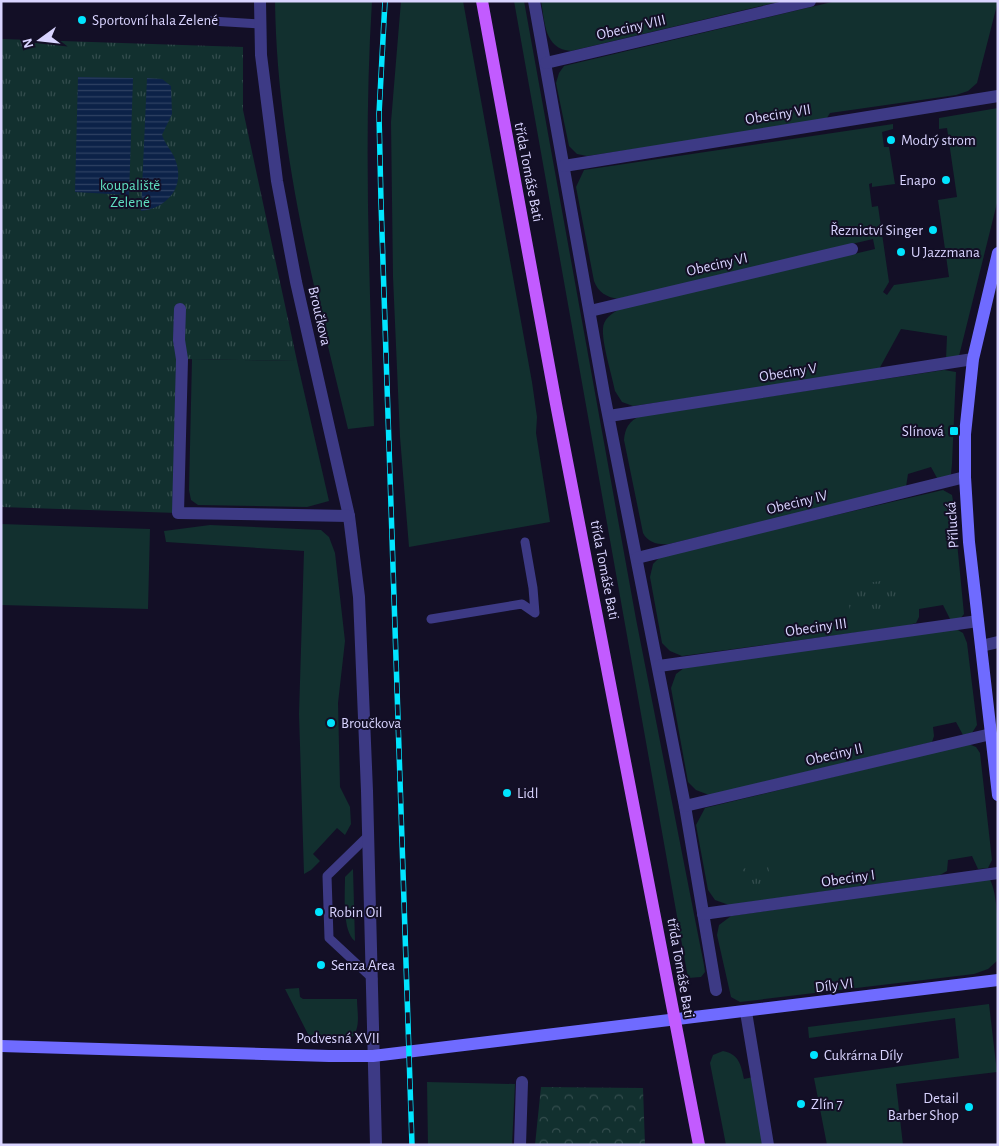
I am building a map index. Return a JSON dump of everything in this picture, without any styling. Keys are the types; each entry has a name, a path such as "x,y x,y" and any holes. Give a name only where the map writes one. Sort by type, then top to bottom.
{"main road":[{"name":"třída Tomáše Bati","path":"482,1 554,394 698,1145"}],"street":[{"name":"Broučkova","path":"260,1 261,55 270,133 286,232 349,516 359,597 373,979 376,1145"},
{"path":"534,1 609,416 685,806 716,990"},
{"name":"Obeciny VIII","path":"546,63 810,1"},
{"name":"Obeciny VII","path":"564,166 998,96"},
{"name":"Obeciny VI","path":"590,311 852,249"},
{"name":"Přílucká","path":"998,253 973,359 965,434 965,477 969,542 998,795"},
{"path":"180,309 179,340 182,359 178,512 349,516"},
{"name":"Obeciny V","path":"609,416 973,359"},
{"name":"Obeciny IV","path":"637,558 965,477"},
{"name":"Obeciny III","path":"659,666 978,621"},
{"path":"981,646 998,642"},
{"name":"Obeciny II","path":"685,806 991,734"},
{"name":"Obeciny I","path":"703,914 998,874"},
{"name":"Díly VI","path":"674,1018 746,1012 998,980"},
{"path":"746,1012 768,1145"},
{"name":"Podvesná XVII","path":"1,1046 373,1056 674,1018"},
{"path":"520,1145 522,1082"}],"lane":[{"path":"211,21 260,24"},
{"path":"431,619 522,604 535,613 533,588 525,542"},
{"path":"368,836 327,876 327,884 329,938 373,979"}],"green space":[{"path":"275,1 372,1 369,54 368,161 374,426 348,429 310,270 282,110 277,56"},
{"path":"401,1 463,1 532,382 537,417 536,433 550,522 409,547 400,437 393,277 391,122"},
{"path":"514,1 524,1 636,619 704,965 705,972 701,977 688,978"},
{"path":"541,1 782,1 571,51 562,49 551,40 545,26"},
{"path":"836,1 998,1 977,83 968,91 956,95 830,113 825,121 587,156 577,154 569,146 556,83 559,73 564,66"},
{"name":"koupaliště Zelené","path":"1,39 243,47 243,110 297,361 182,359 178,513 1,507"},
{"path":"998,108 998,199 959,356 946,359 947,336 901,329 878,371 633,406 622,402 615,391 603,335 603,325 614,312 620,309 875,249 873,239 618,299 614,298 600,291 594,281 576,187 584,170 893,124 893,129 882,132 884,147 889,147 895,184 872,187 872,183 869,184 872,207 878,206 889,282 883,292 887,295 894,285 949,277 938,200 957,197 947,128 939,129 939,118"},
{"path":"192,359 297,361 329,501 307,507 198,505 191,500 189,490"},
{"path":"944,370 956,372 952,464 951,474 947,478 937,478 931,467 908,474 906,487 669,544 654,543 643,533 624,440 628,425 636,418"},
{"path":"943,490 952,495 953,501 964,614 960,619 951,621 943,605 919,609 919,617 916,623 905,626 682,656 670,651 662,643 650,577 653,564 661,556"},
{"path":"1,524 150,529 148,609 1,605"},
{"path":"210,525 321,530 329,537 335,553 345,641 338,703 340,787 350,807 351,824 345,835 337,828 313,854 320,861 304,874 299,714 304,551 166,542 164,531"},
{"path":"895,579 900,610 851,617 846,586"},
{"path":"956,629 963,633 967,643 977,725 972,733 963,735 956,722 933,727 934,736 932,742 709,795 696,790 688,782 671,688 676,674 684,668"},
{"path":"968,744 976,747 980,753 992,860 988,868 978,869 972,856 948,860 947,871 940,875 729,905 715,900 708,890 696,825 705,808"},
{"path":"768,864 771,888 746,892 742,869"},
{"path":"353,869 355,941 348,929 345,902 345,877"},
{"path":"989,878 995,894 998,960 988,969 974,974 740,1002 731,997 717,935 719,925 731,916"},
{"path":"299,988 300,997 303,999 357,999 358,1021 353,1036 349,1040 311,1040 285,989"},
{"path":"989,1004 997,1072 896,1084 903,1145 827,1145 814,1078 959,1058 955,1018 809,1038 808,1027"},
{"path":"723,1051 736,1057 744,1079 753,1077 768,1145 726,1145 710,1063 713,1055"},
{"path":"427,1082 515,1084 512,1145 428,1145"},
{"path":"541,1087 643,1088 645,1145 535,1145"}],"water":[{"path":"78,77 133,78 129,195 75,192"},
{"path":"147,78 162,79 171,86 172,114 162,135 175,159 178,178 176,187 167,200 151,209 141,211"}],"railway":[{"path":"385,1 379,114 381,202 412,1145"}],"place":[{"name":"Sportovní hala Zelené","path":"82,20"},
{"name":"Modrý strom","path":"891,140"},
{"name":"Enapo","path":"946,180"},
{"name":"Řeznictví Singer","path":"933,230"},
{"name":"U Jazzmana","path":"901,252"},
{"name":"Slínová","path":"954,431"},
{"name":"Broučkova","path":"331,723"},
{"name":"Lidl","path":"507,793"},
{"name":"Robin Oil","path":"319,912"},
{"name":"Senza Area","path":"321,965"},
{"name":"Cukrárna Díly","path":"814,1055"},
{"name":"Zlín 7","path":"801,1104"},
{"name":"Detail Barber Shop","path":"969,1107"}]}
